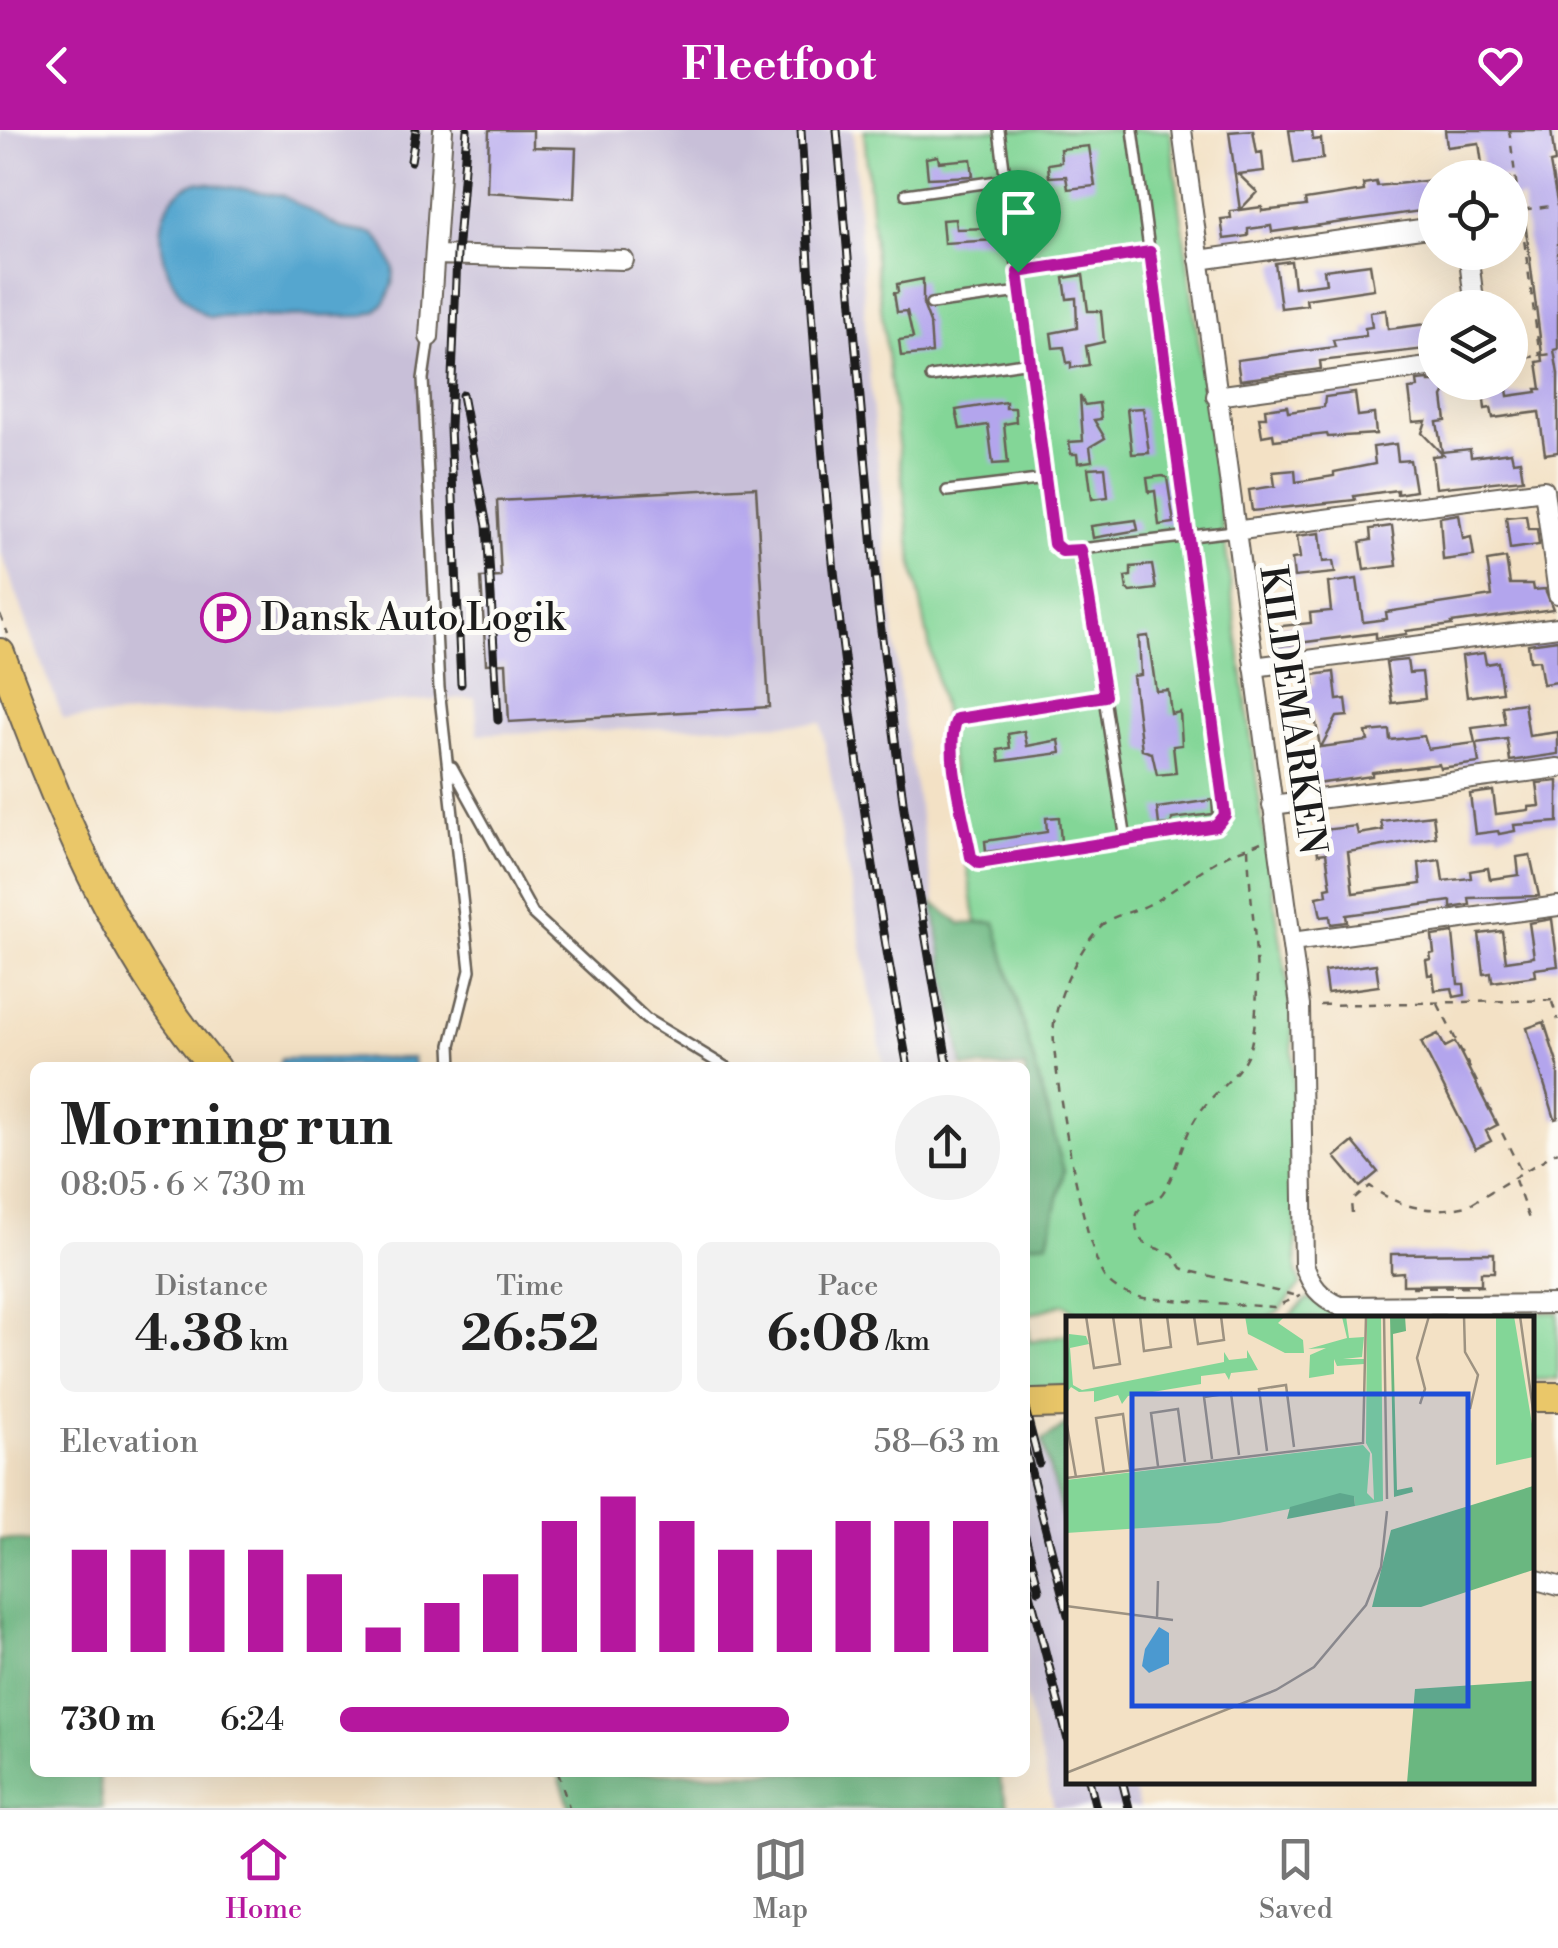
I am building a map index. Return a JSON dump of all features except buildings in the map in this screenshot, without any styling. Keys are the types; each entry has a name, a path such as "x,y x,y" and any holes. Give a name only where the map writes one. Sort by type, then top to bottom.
{"main road":[{"path":"0,653 78,851 108,910 147,979 209,1062"},
{"path":"1033,1404 1066,1403"}],"street":[{"path":"428,336 443,130"},
{"name":"KILDEMARKEN","path":"1182,130 1300,1006 1304,1265 1322,1298 1340,1306 1558,1304"},
{"path":"1199,260 1418,229"},
{"path":"435,255 624,260"},
{"path":"1216,396 1418,368"},
{"path":"1234,532 1544,490 1558,594"},
{"path":"1254,667 1558,627"},
{"path":"1272,805 1558,768"},
{"path":"1292,942 1558,906"},
{"path":"1533,1579 1558,1586"}],"lane":[{"path":"998,130 1054,544 1062,551 1081,550 1234,532"},
{"path":"1105,696 957,719 951,732 971,857 979,863 1216,826 1225,815 1133,130"},
{"path":"906,194 1005,180"},
{"path":"1018,272 1150,252"},
{"path":"932,304 1020,292"},
{"path":"428,336 422,379 440,688 470,970 451,1045 452,1062"},
{"path":"932,377 1030,362"},
{"path":"947,490 1046,478"},
{"path":"1081,550 1126,840"},
{"path":"448,760 534,914 646,1019 717,1062"}],"path":[{"path":"1509,130 1513,160"},
{"path":"1528,209 1558,205"},
{"path":"1528,268 1540,356"},
{"path":"1528,358 1558,353"},
{"path":"1248,847 1255,974 1249,1051 1228,1084 1202,1108 1165,1191 1141,1207 1136,1220 1141,1242 1148,1248 1173,1254 1182,1268 1300,1296 1274,1307 1128,1295 1104,1277 1096,1262 1060,1106 1053,1029 1056,1016 1071,973 1106,921 1143,907 1226,856 1248,847 1276,836"},
{"path":"1552,1000 1558,1020"},
{"path":"1300,1006 1558,1000"},
{"path":"1437,1003 1522,1173"},
{"path":"1352,1213 1351,1202 1370,1186 1385,1198 1408,1207 1452,1209 1485,1197 1558,1151"},
{"path":"1515,1178 1531,1225"},
{"path":"560,1777 569,1808"}],"shaded area":[{"path":"0,130 853,130 867,350 901,705 963,1062 883,1062 821,723 478,734 475,698 63,719 0,550"},
{"path":"1030,1414 1066,1530 1066,1783 1132,1783 1139,1808 1054,1808 1030,1715"}],"green space":[{"path":"864,130 1170,130 1263,828 1292,1012 1297,1271 1301,1284 1270,1316 1075,1316 1064,1304 1030,1314 1030,1243 1048,1241 1064,1171 995,923 976,923 943,712 913,564 875,258"},
{"path":"933,903 961,924 995,922 1064,1171 1048,1242 1030,1244 1030,1062 962,1062"},
{"path":"1307,1299 1346,1315 1558,1312 1558,1379 1533,1380 1533,1316 1289,1316"},
{"path":"1066,1334 1066,1387 1030,1390 1030,1342"},
{"path":"1066,1425 1066,1530 1042,1441"},
{"path":"0,1539 30,1542 30,1777 99,1777 102,1808 0,1808"},
{"path":"559,1777 999,1777 1008,1808 570,1808"}],"water":[{"path":"197,182 281,195 341,228 374,234 394,268 386,301 363,316 209,317 178,290 162,250 167,209 178,193"},
{"path":"413,1058 413,1062 280,1062"}],"railway":[{"path":"411,161 416,130"},
{"path":"461,684 450,427 467,130"},
{"path":"801,130 818,392 840,628 870,848 907,1062"},
{"path":"837,130 878,607 904,809 947,1062"},
{"path":"462,395 487,526 498,720"},
{"path":"1030,1428 1039,1463"},
{"path":"1030,1468 1066,1607"},
{"path":"1030,1555 1039,1590"},
{"path":"1030,1593 1066,1732"},
{"path":"1090,1783 1096,1808"},
{"path":"1123,1783 1129,1808"}],"place":[{"name":"Dansk Auto Logik","path":"226,618"}],"route":[{"path":"1150,252 1225,815 1216,826 979,863 971,857 959,793 951,732 957,719 1105,696 1081,550 1062,551 1054,544 1018,272 1150,252"}]}
